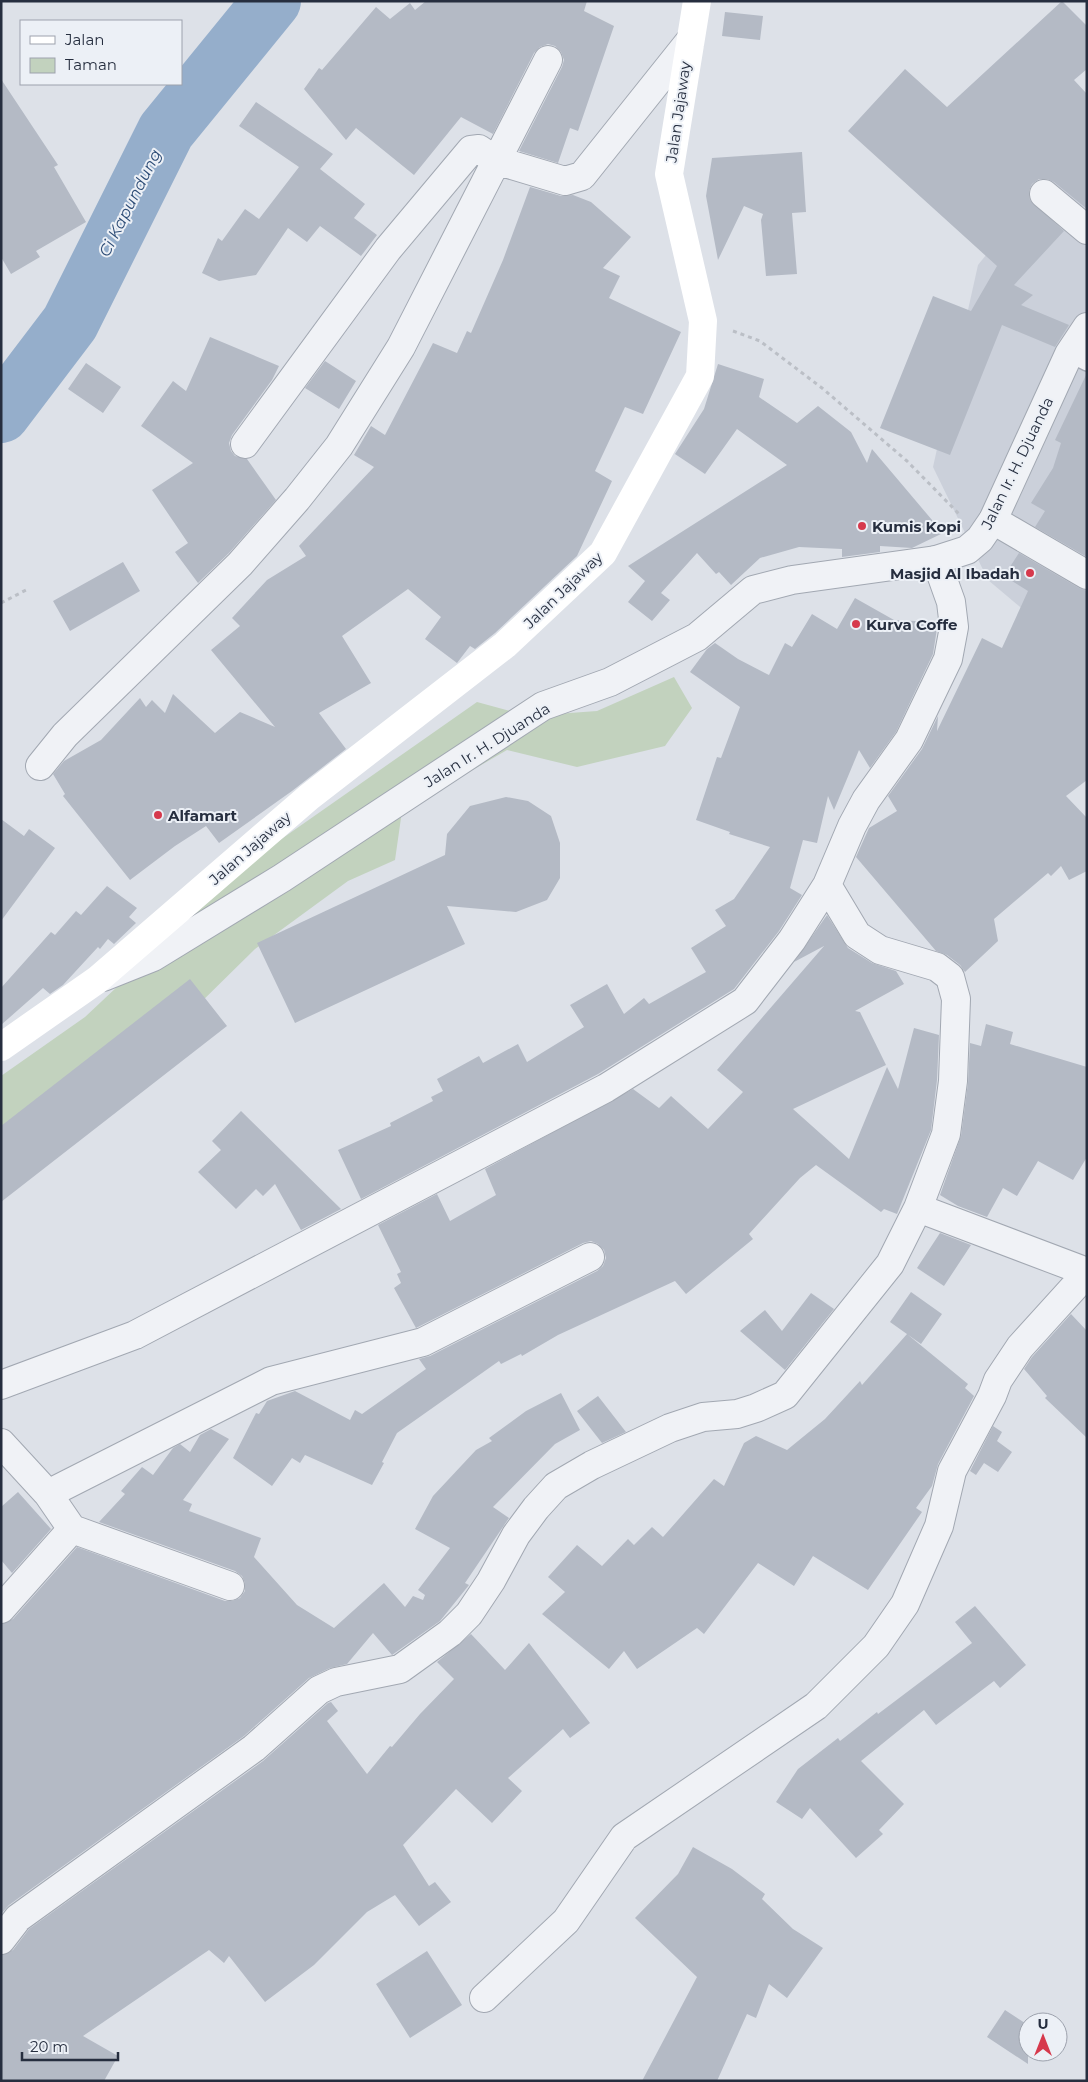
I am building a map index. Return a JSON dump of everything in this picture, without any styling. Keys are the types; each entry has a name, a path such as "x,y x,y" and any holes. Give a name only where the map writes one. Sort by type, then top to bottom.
{"main road":[{"name":"Jalan Jajaway","path":"97,980 309,797 505,645 603,553 700,376 704,322 669,174 697,1"},
{"name":"Jalan Ir. H. Djuanda","path":"1,1047 97,980"}],"street":[{"path":"245,444 367,277 469,153 479,149 495,160 565,181 582,176 689,42"},
{"path":"40,766 65,735 240,564 339,446 402,347 495,160 548,60"},
{"path":"1044,194 1087,230"},
{"name":"Jalan Ir. H. Djuanda","path":"97,980 153,957 282,878 544,706 610,682 697,638 753,590 792,580 936,560 967,550 988,528 1078,359 1087,326"},
{"path":"988,528 1087,575"},
{"path":"1,1385 136,1335 606,1088 745,1001 792,940 827,884 852,826 866,800 909,740 948,659 954,627 952,602 936,560"},
{"path":"1,1940 18,1918 254,1748 319,1690 336,1682 400,1669 450,1633 469,1614 486,1589 516,1535 536,1508 556,1486 592,1465 670,1428 715,1414 737,1414 756,1408 785,1394 890,1264 918,1208 946,1134 953,1081 956,998 950,977 937,967 880,950 857,935 827,884"},
{"path":"484,1998 566,1921 624,1837 816,1706 876,1646 905,1604 939,1526 952,1471 992,1396 998,1380 1020,1347 1087,1272 918,1208"},
{"path":"48,1494 271,1381 423,1342 590,1257"},
{"path":"1,1443 48,1494 72,1529 230,1586"},
{"path":"1,1609 72,1529"}],"path":[{"path":"704,322 760,340 988,528"},
{"path":"1,602 28,589"}],"shaded area":[{"path":"1087,129 1087,623 1071,650 988,580 933,467 978,265"}],"green space":[{"path":"674,677 692,708 665,746 577,767 507,750 402,811 395,860 348,881 255,949 123,1079 1,1181 1,1076 85,1017 253,859 477,702 529,716 597,711"}],"building":[{"path":"426,1 587,1 584,11 614,26 578,131 570,128 558,163 519,151 562,67 564,60 561,52 555,46 548,44 540,47 534,53 493,134 461,117 414,175 356,128 346,140 304,89 319,68 322,70 376,7 390,19 410,3 415,10"},
{"path":"1062,1 1087,26 1087,69 1074,80 1087,94 1087,209 1054,182 1047,179 1039,179 1032,184 1029,191 1030,200 1064,231 1014,285 1033,295 1021,305 1069,325 1055,347 1002,325 950,455 880,428 933,296 971,311 997,266 848,131 905,69 947,107"},
{"path":"725,12 763,16 760,40 722,36"},
{"path":"1,79 58,165 54,167 86,222 36,251 40,257 11,274 1,257"},
{"path":"256,102 333,154 320,169 365,204 354,218 377,235 361,256 320,226 307,242 288,228 256,275 219,281 202,273 218,238 222,241 245,209 259,219 299,167 239,126"},
{"path":"802,152 806,212 792,213 797,274 766,276 761,220 763,214 744,206 718,260 706,196 712,158"},
{"path":"530,187 561,196 573,195 591,202 631,237 603,268 620,276 609,298 681,332 643,414 625,407 595,471 612,481 577,556 495,633 475,649 470,646 457,663 425,639 441,617 408,589 342,636 371,683 319,713 346,749 292,791 219,843 206,826 175,846 130,880 63,796 65,794 53,774 64,761 101,740 140,698 146,707 152,700 165,713 173,694 215,733 240,712 275,727 211,650 240,626 232,618 267,580 306,556 299,546 374,467 354,455 371,426 385,435 433,343 457,353 467,331 471,333 503,260"},
{"path":"210,337 279,366 272,380 232,435 229,443 231,451 235,456 247,459 276,500 229,553 198,583 175,552 188,543 152,490 193,463 141,426 173,381 186,391"},
{"path":"325,361 356,381 339,409 305,388"},
{"path":"86,363 121,387 103,413 68,389"},
{"path":"718,364 764,379 759,397 797,423 818,406 851,432 867,463 872,449 943,533 912,548 880,546 880,552 842,557 842,549 799,547 760,558 731,585 719,572 716,574 697,553 661,593 670,600 652,621 628,602 645,581 628,566 787,465 737,429 705,474 675,454 704,409"},
{"path":"1087,373 1087,557 1035,527 1045,511 1031,503 1053,468 1061,443 1055,440"},
{"path":"1019,553 1087,591 1087,780 1066,796 1087,818 1087,871 1069,880 1061,866 1051,876 1048,873 994,919 998,941 965,972 960,965 947,955 936,951 856,857 869,828 897,811 888,796 922,749 938,716 937,731 982,638 1002,648 1028,591 1004,576"},
{"path":"123,562 140,591 70,631 53,601"},
{"path":"855,598 894,620 938,622 933,654 896,732 870,768 859,750 834,810 828,796 817,843 803,840 790,888 802,895 779,931 734,989 598,1074 361,1199 338,1150 391,1126 390,1123 433,1101 431,1097 443,1091 437,1079 479,1056 483,1063 518,1044 527,1062 584,1027 570,1005 607,984 624,1014 644,998 649,1004 706,972 691,948 726,926 715,910 734,899 770,847 729,834 730,832 696,820 717,757 721,758 740,707 690,672 707,649 715,643 738,659 769,675 785,643 792,647 812,614 837,629"},
{"path":"506,797 528,801 551,816 560,843 560,878 547,900 516,912 447,906 465,944 295,1023 257,943 445,855 447,834 470,806"},
{"path":"1,819 24,836 29,829 55,848 1,921"},
{"path":"107,886 137,908 129,917 136,923 114,944 108,939 100,949 98,947 63,985 50,994 43,988 1,1025 1,988 51,932 55,935 76,911 81,915"},
{"path":"827,915 848,948 872,963 896,971 904,984 855,1011 860,1012 886,1065 793,1109 849,1159 887,1067 898,1089 914,1028 939,1035 937,1080 931,1130 897,1214 884,1209 881,1212 816,1165 800,1178 749,1234 753,1239 686,1294 675,1281 558,1335 522,1356 521,1354 501,1364 499,1361 397,1433 372,1485 305,1455 300,1463 292,1458 272,1486 233,1458 256,1413 259,1414 267,1401 295,1391 350,1420 355,1410 362,1414 426,1369 419,1359 430,1356 597,1271 603,1266 606,1258 604,1250 598,1244 591,1241 583,1243 416,1328 394,1288 401,1283 397,1274 401,1272 378,1225 437,1194 450,1221 496,1195 485,1169 633,1089 659,1108 671,1096 708,1129 743,1092 717,1070 824,946 794,962"},
{"path":"190,979 227,1026 1,1202 1,1126"},
{"path":"986,1024 1013,1032 1010,1044 1087,1067 1087,1157 1073,1180 1038,1161 1017,1196 1003,1188 987,1217 958,1206 940,1195 961,1136 968,1083 970,1043 981,1046"},
{"path":"241,1111 341,1209 301,1230 275,1184 263,1196 256,1189 236,1209 198,1172 221,1150 212,1141"},
{"path":"940,1233 971,1245 944,1286 917,1268"},
{"path":"911,1292 942,1314 921,1344 890,1322"},
{"path":"811,1293 834,1309 785,1370 740,1331 765,1310 782,1331"},
{"path":"1071,1314 1087,1331 1087,1438 1045,1398 1047,1396 1024,1369 1032,1357"},
{"path":"907,1334 968,1384 965,1388 974,1396 938,1464 932,1486 916,1508 922,1512 868,1590 813,1556 794,1586 758,1563 704,1634 697,1628 637,1669 624,1651 609,1669 542,1614 565,1592 548,1577 577,1545 602,1566 628,1539 634,1545 652,1527 663,1537 714,1479 724,1486 744,1443 756,1436 787,1450 825,1419 860,1381 862,1385"},
{"path":"561,1393 580,1430 555,1444 493,1507 509,1518 465,1583 469,1585 440,1621 392,1655 373,1633 347,1664 330,1668 309,1678 244,1736 9,1905 1,1914 1,1624 13,1619 77,1547 225,1601 240,1598 245,1591 245,1583 242,1576 235,1571 99,1522 125,1494 121,1491 142,1467 153,1475 173,1448 180,1444 190,1452 200,1435 211,1429 229,1439 183,1500 192,1504 189,1511 261,1538 254,1557 297,1605 334,1628 384,1583 405,1607 413,1596 423,1600 425,1595 418,1590 450,1548 415,1529 433,1496 476,1450 492,1441 489,1438 526,1411"},
{"path":"598,1396 626,1432 602,1443 577,1411"},
{"path":"993,1426 1002,1432 997,1441 1012,1452 998,1472 984,1463 976,1475 970,1471"},
{"path":"18,1492 51,1529 12,1573 1,1560 1,1507"},
{"path":"975,1606 1026,1665 1000,1688 994,1681 936,1725 924,1710 861,1761 904,1804 879,1830 883,1834 856,1858 810,1808 802,1819 776,1802 798,1769 838,1738 840,1741 877,1712 878,1714 972,1643 955,1622"},
{"path":"471,1634 505,1670 529,1643 590,1723 570,1738 563,1729 508,1778 522,1791 492,1823 456,1789 403,1845 429,1886 435,1882 451,1902 419,1926 395,1895 367,1912 314,1965 265,2002 229,1956 224,1963 209,1950 83,2036 118,2056 104,2081 1,2081 1,1955 13,1950 29,1929 263,1761 328,1703 331,1702 338,1711 327,1721 367,1774 390,1746 392,1747 420,1714 454,1679 437,1662"},
{"path":"693,1847 732,1869 765,1894 762,1899 793,1929 823,1948 787,1998 769,1984 756,2018 747,2014 717,2081 642,2081 697,1977 635,1918 678,1874"},
{"path":"427,1951 462,2005 410,2038 376,1984"},
{"path":"1005,2010 1018,2018 1018,2057 987,2037"}],"waterway":[{"name":"Ci Kapundung","path":"1,414 70,323 166,131 272,1"}],"place":[{"name":"Kumis Kopi","path":"862,526"},
{"name":"Masjid Al Ibadah","path":"1030,573"},
{"name":"Kurva Coffe","path":"856,624"},
{"name":"Alfamart","path":"158,815"}]}
